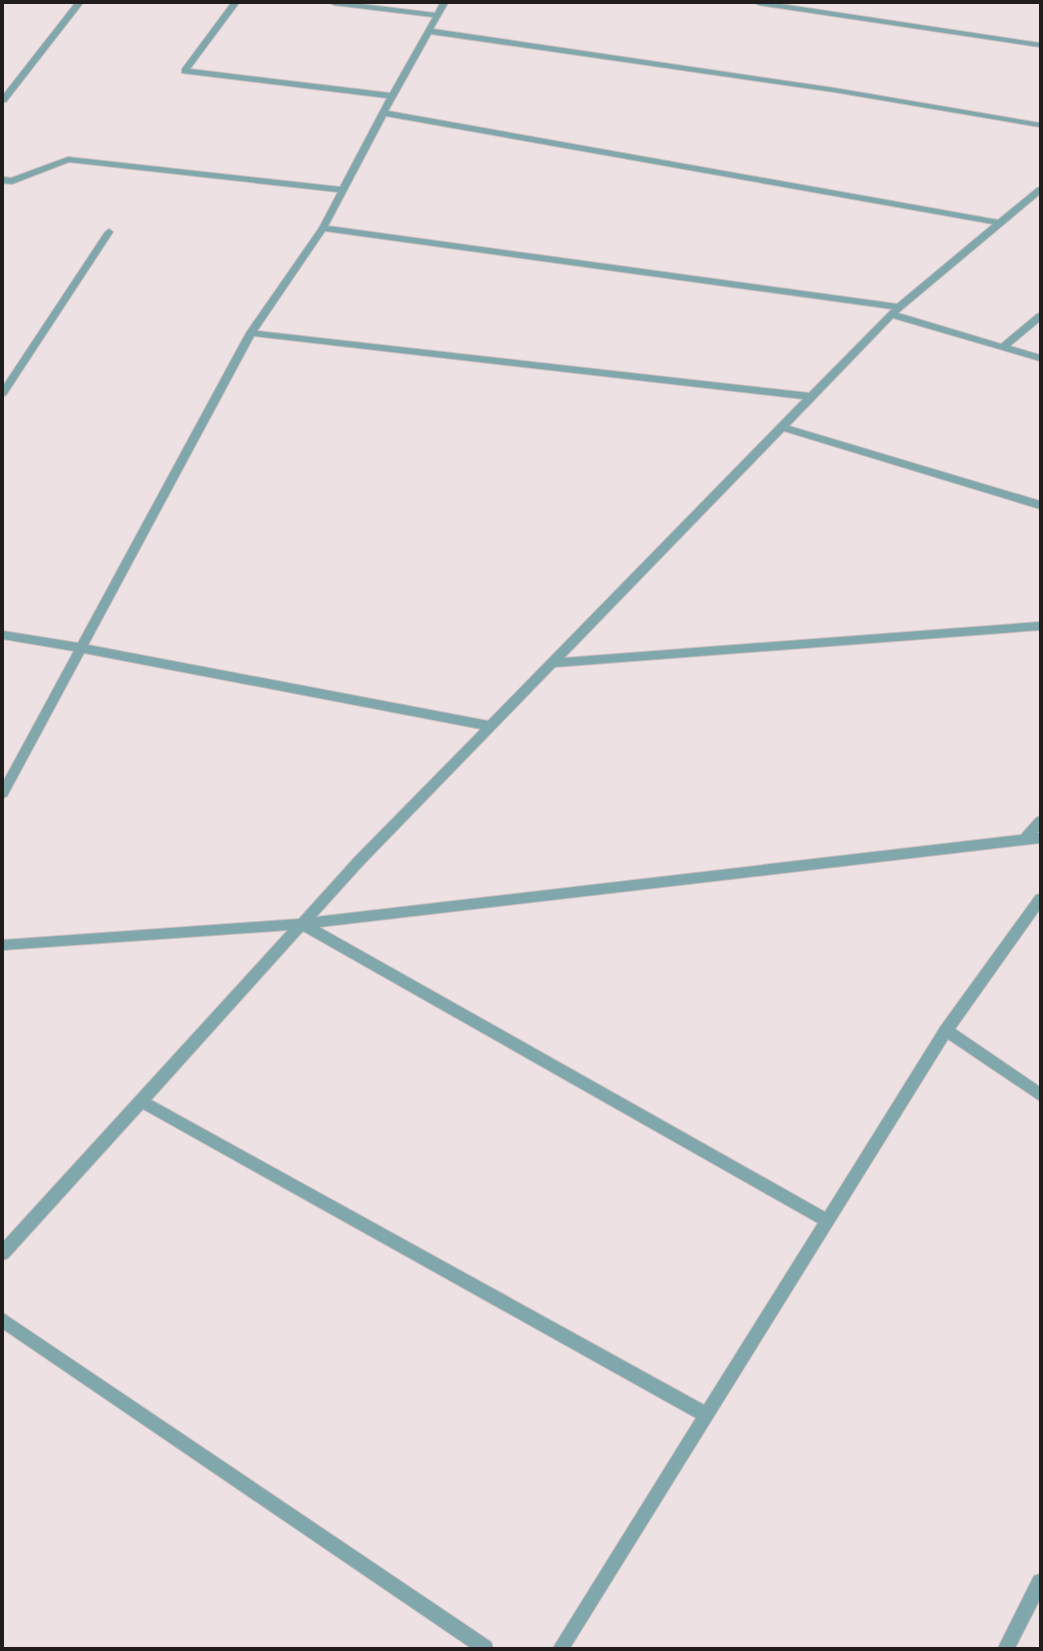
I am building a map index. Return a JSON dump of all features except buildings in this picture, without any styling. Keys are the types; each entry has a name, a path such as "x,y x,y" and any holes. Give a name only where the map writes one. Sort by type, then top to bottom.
{"street":[{"path":"3,100 79,3"},
{"path":"235,3 185,71 392,96"},
{"path":"334,3 437,15"},
{"path":"3,793 250,333 323,228 383,112 444,3"},
{"path":"759,3 1040,45"},
{"path":"429,31 834,90 1040,125"},
{"path":"383,112 1000,223"},
{"path":"3,180 12,181 68,159 342,190"},
{"path":"3,1253 359,861 552,663 896,311 1040,190"},
{"path":"323,228 896,311 1040,358"},
{"path":"3,393 109,232"},
{"path":"1003,347 1040,316"},
{"path":"250,333 812,397"},
{"path":"783,427 1040,505"},
{"path":"552,663 1040,626"},
{"path":"3,635 81,648 491,726"},
{"path":"1024,840 1040,821"},
{"path":"3,945 302,924 1040,838"},
{"path":"561,1648 946,1030 1040,899"},
{"path":"302,924 826,1221"},
{"path":"946,1030 1040,1095"},
{"path":"141,1101 706,1415"},
{"path":"3,1320 485,1648"},
{"path":"1006,1648 1040,1582"}]}
